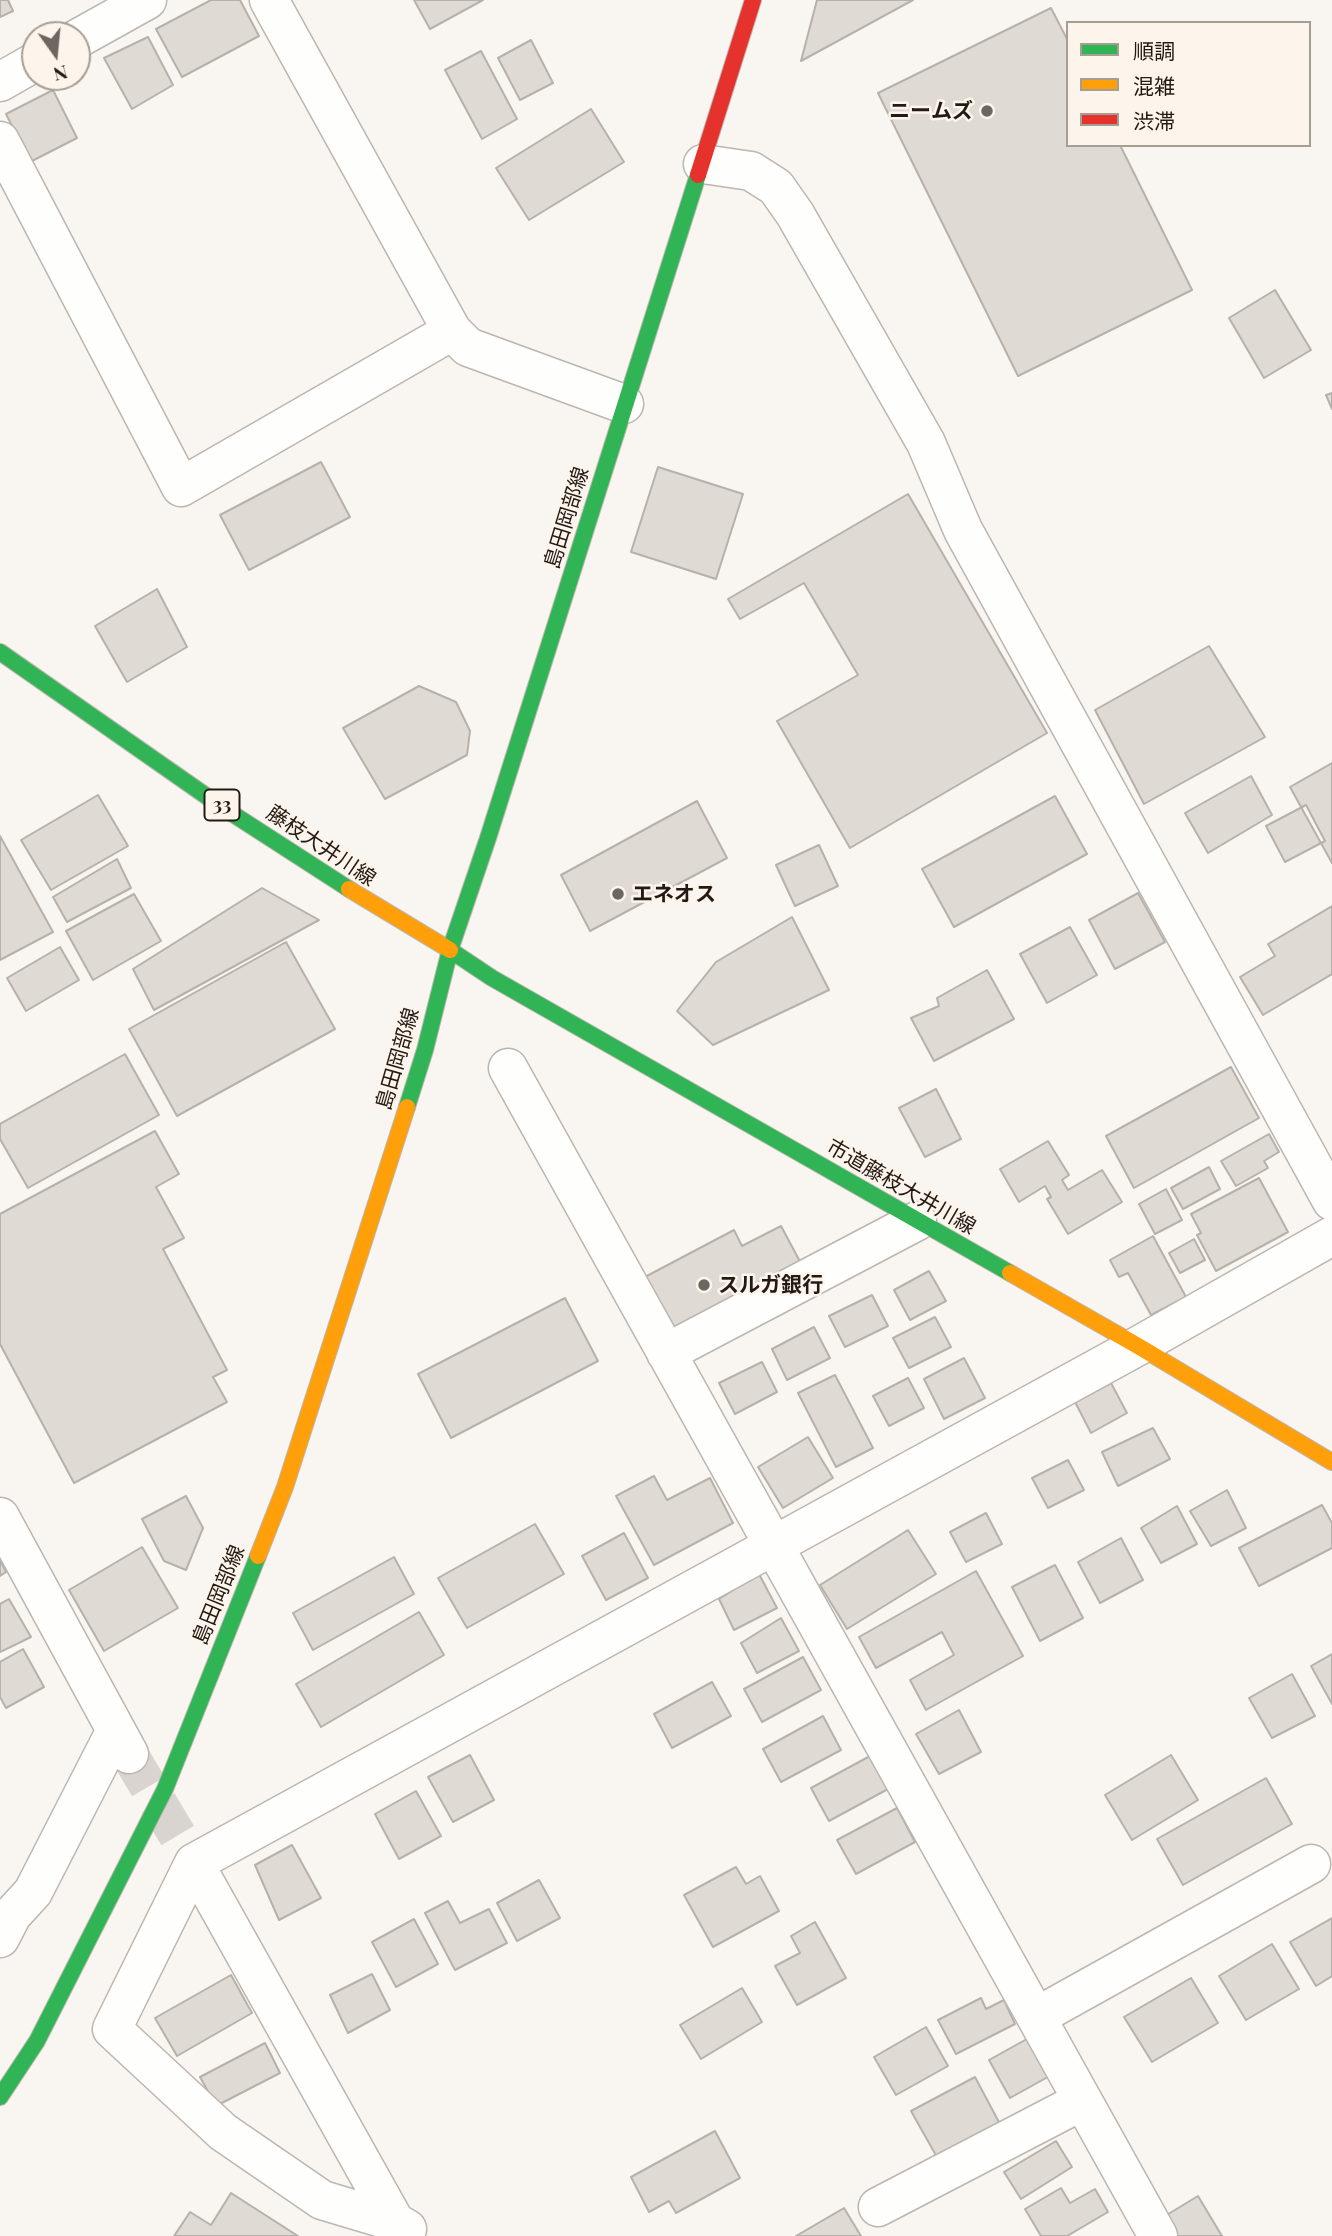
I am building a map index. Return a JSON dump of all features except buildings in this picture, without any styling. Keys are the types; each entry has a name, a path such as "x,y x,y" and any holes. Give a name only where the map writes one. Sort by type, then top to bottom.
{"main road":[{"name":"島田岡部線","path":"0,2096 37,2040 165,1789 285,1487 425,1050 450,950 703,164 753,0"},
{"name":"藤枝大井川線","path":"0,652 139,750 382,911 450,950"},
{"name":"市道藤枝大井川線","path":"450,950 504,985 1138,1346 1332,1462"}],"street":[{"path":"91,31 147,0"},
{"path":"269,0 452,331 468,347 624,404"},
{"path":"0,82 21,70"},
{"path":"0,141 181,487 452,331"},
{"path":"703,164 751,171 776,187 795,215 926,443 963,530 1332,1201"},
{"path":"508,1068 1157,2236"},
{"path":"666,1353 917,1220"},
{"path":"406,2229 322,2200 311,2193 223,2132 112,2029 194,1863 1138,1346 1332,1236"},
{"path":"0,1517 122,1743 33,1892 12,1915 0,1938"},
{"path":"194,1863 406,2229"},
{"path":"1036,2017 1311,1864"},
{"path":"878,2207 1082,2101"}],"tunnel":[{"path":"129,1754 194,1863"}],"traffic: fast":[{"path":"407,1107 425,1050 450,950 698,175"},
{"path":"0,652 222,807 349,889"},
{"path":"450,950 492,978 1010,1273"},
{"path":"0,2097 37,2041 165,1789 258,1556"}],"traffic: slow":[{"path":"349,889 450,950"},
{"path":"258,1556 285,1487 407,1107"},
{"path":"1010,1273 1332,1462"}],"traffic: jam":[{"path":"698,175 753,0"}],"place":[{"name":"ニームズ","path":"987,111"},
{"name":"エネオス","path":"618,894"},
{"name":"スルガ銀行","path":"704,1285"}]}
